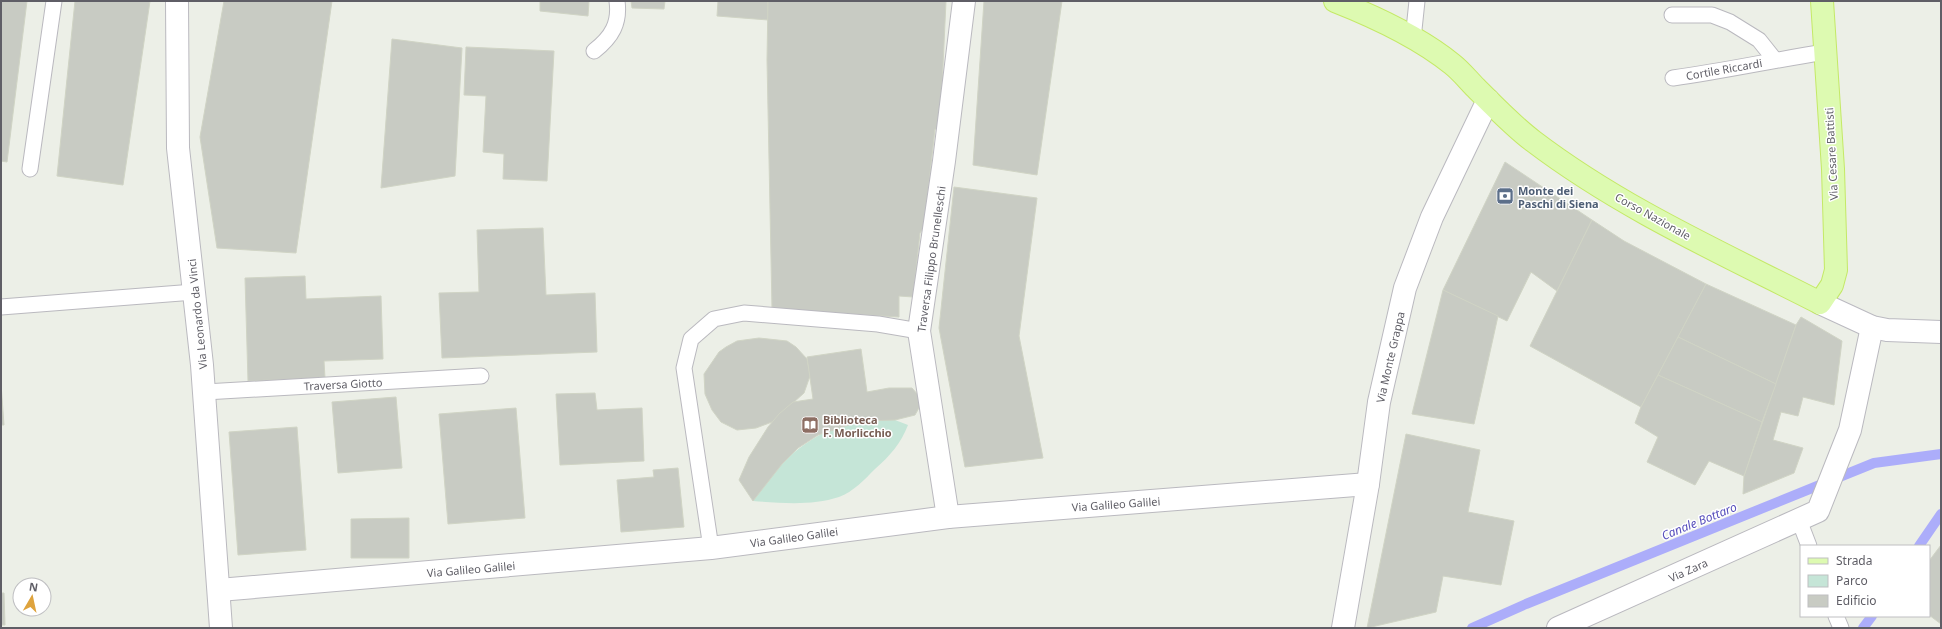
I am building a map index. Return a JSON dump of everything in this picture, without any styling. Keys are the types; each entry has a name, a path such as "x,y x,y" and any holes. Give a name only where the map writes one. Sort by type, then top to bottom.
{"main road":[{"name":"Corso Nazionale","path":"1335,1 1363,12 1413,39 1453,64 1488,100 1532,141 1634,208 1820,303"},
{"name":"Via Cesare Battisti","path":"1820,303 1832,285 1836,270 1834,169 1822,1"}],"street":[{"name":"Via Leonardo da Vinci","path":"177,1 178,148 204,392 221,628"},
{"name":"Traversa Filippo Brunelleschi","path":"948,516 919,331 944,160 964,1"},
{"name":"Via Monte Grappa","path":"1343,628 1368,484 1379,402 1405,288 1432,217 1488,100"},
{"name":"Corso Nazionale","path":"1820,303 1872,327 1888,330 1941,332"},
{"path":"1809,516 1846,443 1872,327"},
{"name":"Via Galileo Galilei","path":"219,590 710,548 948,516 1368,484"},
{"name":"Via Zara","path":"1558,628 1809,516"}],"lane":[{"path":"30,168 54,1"},
{"path":"594,50 605,43 616,24 618,15 617,1"},
{"path":"1413,39 1417,1"},
{"name":"Cortile Riccardi","path":"1672,16 1712,15 1730,22 1759,40 1775,60"},
{"name":"Cortile Riccardi","path":"1674,78 1825,52"},
{"path":"1,307 194,292"},
{"path":"710,548 684,368 691,339 714,319 744,313 878,324 919,331"},
{"name":"Traversa Giotto","path":"204,392 481,376"},
{"path":"1809,516 1809,545"},
{"path":"1836,617 1841,628"}],"green space":[{"path":"865,420 895,420 908,425 894,449 886,459 863,481 844,495 829,500 807,503 753,501 773,473 785,460 813,439 844,425"}],"building":[{"path":"1,1 27,1 7,162 1,161"},
{"path":"75,1 150,1 123,185 57,176"},
{"path":"224,1 332,1 296,253 217,248 200,137"},
{"path":"540,1 589,1 588,16 540,11"},
{"path":"631,1 665,1 664,9 632,8"},
{"path":"718,1 768,1 768,20 717,16"},
{"path":"768,1 946,1 940,130 935,129 924,227 920,233 913,297 899,296 899,317 772,309 767,60"},
{"path":"984,1 1062,1 1037,175 973,165"},
{"path":"392,39 462,48 455,176 381,188"},
{"path":"466,47 554,51 547,181 503,179 504,154 483,152 486,96 464,95"},
{"path":"1505,162 1592,220 1557,291 1531,272 1507,321 1443,290"},
{"path":"954,187 1037,198 1019,336 1043,458 965,467 939,328"},
{"path":"1592,220 1624,241 1706,284 1641,407 1530,346"},
{"path":"543,228 546,295 595,293 597,352 442,358 439,293 479,292 477,230"},
{"path":"305,276 306,299 381,296 383,359 324,361 325,378 248,381 245,278"},
{"path":"1706,284 1796,325 1776,384 1678,337"},
{"path":"1443,290 1498,316 1474,424 1412,414"},
{"path":"1801,317 1842,341 1834,405 1803,397 1798,416 1781,412 1773,440 1803,448 1794,473 1743,494 1744,476 1796,325"},
{"path":"1678,337 1776,384 1762,422 1658,375"},
{"path":"759,338 787,341 796,347 807,359 810,376 804,393 772,422 756,428 737,430 721,422 712,410 705,394 704,374 719,352 726,347 737,341"},
{"name":"Biblioteca F. Morlicchio","path":"861,349 867,392 889,388 912,388 919,396 920,406 915,415 895,420 861,421 818,435 798,448 782,464 753,501 739,480 749,457 768,427 779,414 793,402 813,399 807,357"},
{"path":"1658,375 1762,422 1744,476 1709,461 1695,485 1647,462 1658,437 1635,423 1641,407"},
{"path":"1,384 4,425 1,425"},
{"path":"595,393 597,410 642,408 644,461 560,465 556,394"},
{"path":"396,397 402,468 338,473 332,402"},
{"path":"516,408 525,518 448,524 439,414"},
{"path":"297,427 306,550 238,555 229,432"},
{"path":"1406,434 1480,450 1468,512 1514,521 1501,585 1443,576 1436,612 1367,628"},
{"path":"678,468 684,527 621,532 617,480 654,477 653,470"},
{"path":"409,518 409,558 351,558 351,519"},
{"path":"1941,545 1941,624 1930,616 1930,560"},
{"path":"1,593 4,593 5,625 1,625"}],"waterway":[{"name":"Canale Bottaro","path":"1472,628 1526,604 1874,463 1941,454"},
{"path":"1920,545 1941,514"},
{"path":"1863,628 1871,617"}],"place":[{"name":"Monte dei Paschi di Siena","path":"1505,196"},
{"name":"Biblioteca F. Morlicchio","path":"810,425"}]}
